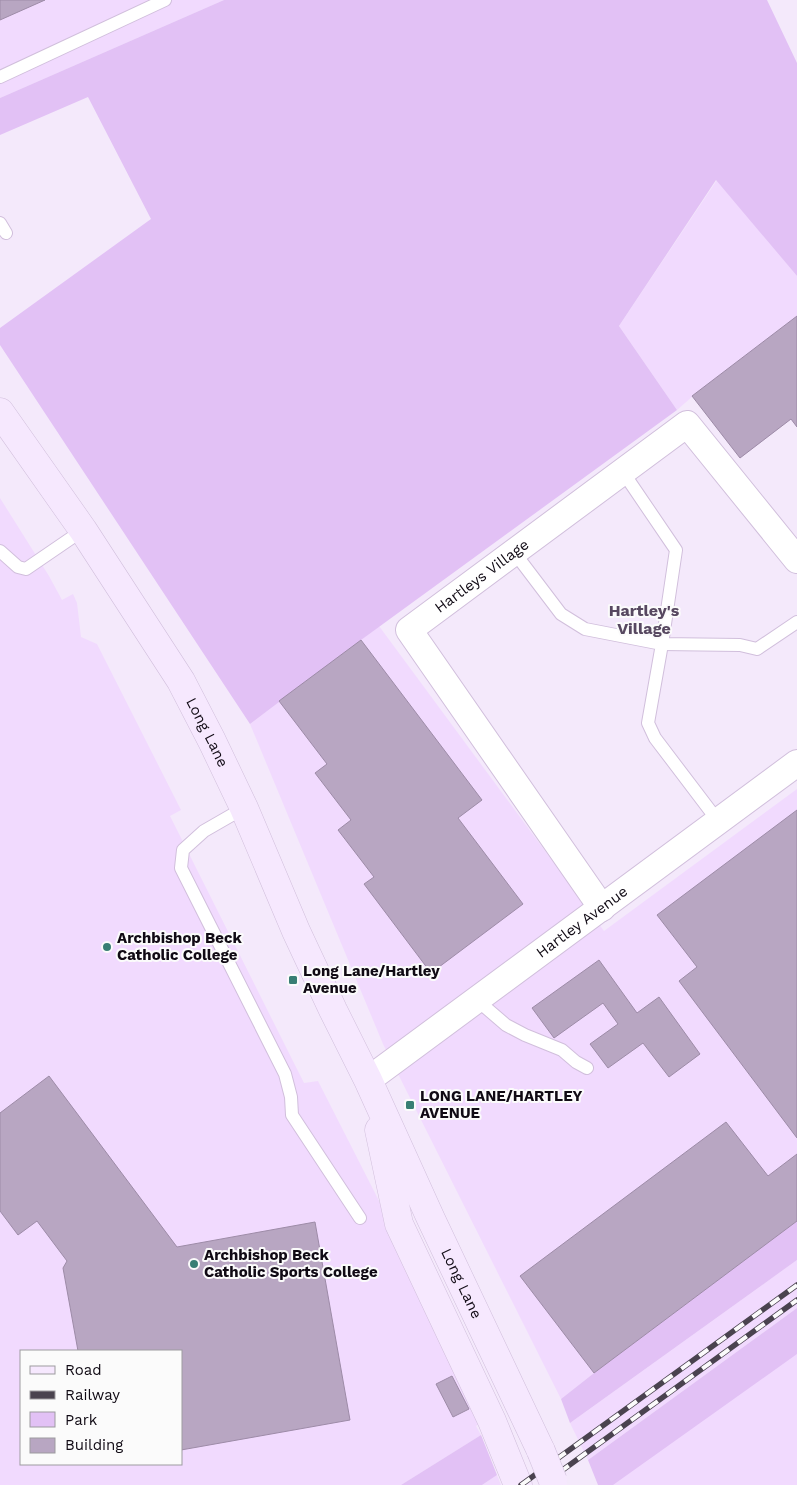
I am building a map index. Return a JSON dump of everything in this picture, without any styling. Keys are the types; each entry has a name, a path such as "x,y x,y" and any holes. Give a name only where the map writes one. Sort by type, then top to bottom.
{"main road":[{"name":"Long Lane","path":"0,412 83,530 181,681 244,808 296,931 368,1080 431,1219 541,1451 554,1483"},
{"name":"Long Lane","path":"368,1080 399,1224 492,1421 515,1478"}],"street":[{"name":"Hartleys Village","path":"602,908 409,630 687,424 797,560"},
{"name":"Hartley Avenue","path":"368,1080 797,763"}],"lane":[{"path":"0,77 165,0"},
{"path":"623,472 676,550 672,587 648,723 655,738 718,821"},
{"path":"0,551 18,567 26,569 83,530"},
{"path":"514,552 561,614 585,628 662,644 740,645 757,649 797,622"},
{"path":"244,808 204,832 183,850 181,868 285,1074 291,1097 292,1116 360,1218"},
{"path":"477,1000 506,1025 562,1050 576,1062 587,1068"}],"shaded area":[{"path":"0,0 224,0 0,98"},
{"path":"717,180 797,276 797,427 791,419 740,458 693,396 677,410 619,326"},
{"name":"Archbishop Beck Catholic College","path":"0,498 62,600 73,594 77,603 81,637 97,644 181,810 170,816 304,1083 318,1081 489,1417 476,1426 481,1435 401,1485 0,1485"},
{"path":"379,626 604,931 797,789 797,1221 561,1399 383,1044 250,724"},
{"path":"797,1260 797,1308 588,1460 570,1423"},
{"path":"797,1347 797,1485 601,1485"},
{"path":"497,1475 501,1485 482,1485"}],"green space":[{"path":"224,0 767,0 797,63 797,276 716,180 619,326 677,410 361,640 250,724 0,345 0,328 151,219 88,97 0,135 0,98"},
{"path":"797,1221 797,1260 570,1423 561,1399"},
{"path":"797,1308 797,1354 613,1485 598,1485 588,1460"},
{"path":"481,1435 497,1475 482,1485 401,1485"}],"building":[{"path":"0,0 45,0 0,20"},
{"path":"797,316 797,427 791,419 740,458 692,396"},
{"path":"361,640 482,800 458,818 523,904 431,973 364,884 374,877 338,830 351,820 315,773 327,764 279,701"},
{"path":"797,810 797,1138 679,981 697,967 657,915"},
{"path":"599,960 637,1013 659,997 700,1054 669,1077 643,1043 608,1068 590,1044 618,1024 603,1003 554,1038 532,1008"},
{"name":"Archbishop Beck Catholic Sports College","path":"49,1076 177,1247 315,1222 350,1420 182,1450 182,1350 78,1350 63,1268 67,1261 37,1221 18,1235 0,1211 0,1113"},
{"path":"726,1122 768,1176 797,1154 797,1221 594,1373 520,1276"},
{"path":"452,1376 469,1409 453,1417 436,1384"}],"railway":[{"path":"521,1485 797,1285"},
{"path":"542,1485 797,1300"}],"place":[{"name":"Archbishop Beck Catholic College","path":"107,947"},
{"name":"Long Lane/Hartley Avenue","path":"293,980"},
{"name":"LONG LANE/HARTLEY AVENUE","path":"410,1105"},
{"name":"Archbishop Beck Catholic Sports College","path":"194,1264"}],"district":[{"name":"Hartley's Village","path":"644,619"}]}
